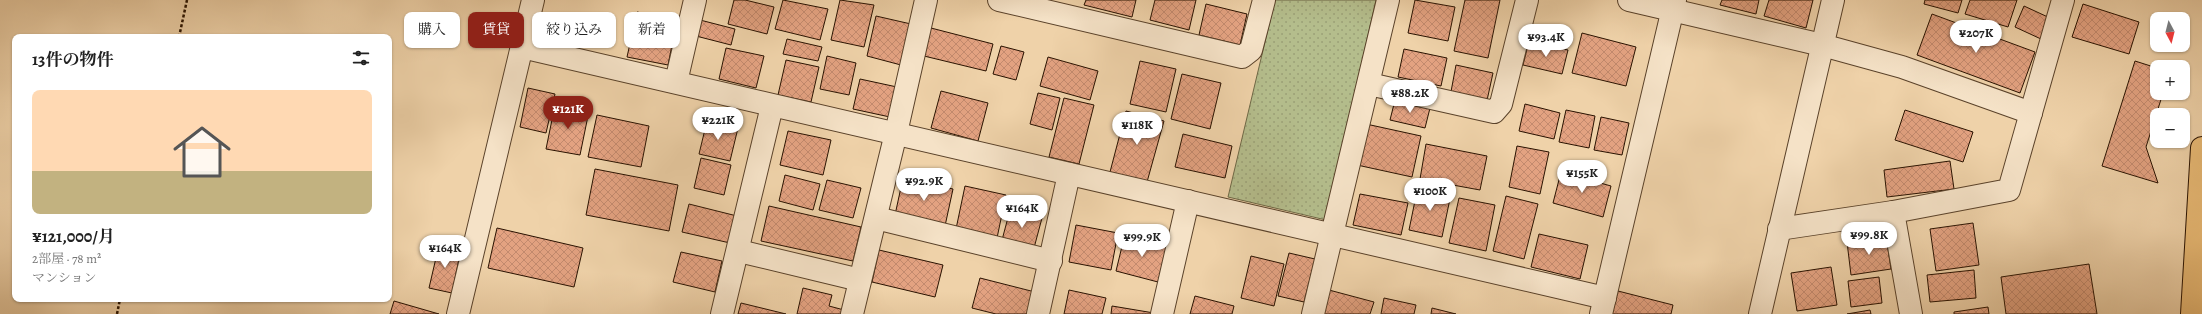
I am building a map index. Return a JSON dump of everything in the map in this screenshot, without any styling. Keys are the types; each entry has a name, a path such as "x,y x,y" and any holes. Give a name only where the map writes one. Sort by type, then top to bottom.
{"highway":[{"path":"2192,314 2202,148"}],"street":[{"path":"524,38 533,0"},
{"path":"676,82 695,0"},
{"path":"852,314 876,218 926,0"},
{"path":"999,0 1242,57 1251,50 1264,0"},
{"path":"1313,314 1388,0"},
{"path":"1369,84 1494,112 1501,104 1527,0"},
{"path":"1629,0 1674,4 1902,67 2031,113"},
{"path":"1760,314 1832,0"},
{"path":"1779,230 1893,212 2009,190 2063,0"},
{"path":"524,47 676,82 772,106 896,133 1332,234 1603,306 1674,4"},
{"path":"458,314 522,48"},
{"path":"722,314 739,251 772,106"},
{"path":"1038,314 1051,261 1069,174"},
{"path":"1162,314 1188,201"},
{"path":"1893,212 1911,314"},
{"path":"876,218 1051,261"},
{"path":"739,251 860,280"}],"path":[{"path":"180,34 188,0"},
{"path":"117,314 119,302"}],"green space":[{"path":"1275,0 1376,0 1326,220 1228,197"}],"building":[{"path":"734,0 745,0 774,7 767,34 728,24"},
{"path":"783,0 828,9 820,40 775,29"},
{"path":"840,0 874,5 864,47 831,40"},
{"path":"1086,0 1136,0 1132,17 1084,5"},
{"path":"1155,0 1196,0 1189,30 1150,20"},
{"path":"1415,0 1455,7 1448,41 1408,33"},
{"path":"1465,0 1500,0 1488,58 1454,51"},
{"path":"1722,0 1759,0 1756,14 1720,5"},
{"path":"1769,0 1813,0 1806,28 1764,16"},
{"path":"1925,0 1962,0 1958,13 1924,4"},
{"path":"1970,0 2017,0 2008,27 1965,14"},
{"path":"1206,4 1247,14 1240,45 1199,35"},
{"path":"2083,4 2139,22 2129,54 2072,37"},
{"path":"2024,6 2050,18 2041,39 2015,27"},
{"path":"1932,14 2035,52 2020,93 1917,55"},
{"path":"876,16 911,24 901,65 867,56"},
{"path":"700,20 735,29 731,45 696,36"},
{"path":"931,28 993,44 986,71 924,56"},
{"path":"1582,33 1636,47 1626,86 1572,73"},
{"path":"787,39 822,47 818,61 783,54"},
{"path":"1529,41 1568,50 1562,74 1523,65"},
{"path":"1001,46 1024,52 1016,80 993,74"},
{"path":"629,48 671,48 668,65 627,57"},
{"path":"726,48 764,56 756,88 719,79"},
{"path":"1404,49 1447,58 1441,86 1398,77"},
{"path":"827,56 856,63 849,95 820,89"},
{"path":"1048,57 1098,71 1090,100 1040,86"},
{"path":"786,60 819,67 811,102 778,95"},
{"path":"1140,61 1176,69 1166,112 1130,104"},
{"path":"2135,61 2150,66 2150,100 2161,100 2158,108 2150,108 2150,134 2146,147 2158,183 2102,166"},
{"path":"1456,65 1493,73 1486,105 1450,97"},
{"path":"1182,74 1221,83 1210,129 1171,119"},
{"path":"860,79 897,87 890,117 853,109"},
{"path":"528,88 555,94 546,133 520,127"},
{"path":"941,91 988,103 978,141 931,128"},
{"path":"1038,93 1060,98 1052,130 1030,124"},
{"path":"1064,98 1094,105 1079,164 1049,157"},
{"path":"1395,100 1430,108 1425,128 1390,120"},
{"path":"1525,104 1560,113 1554,139 1519,131"},
{"path":"555,105 589,111 580,155 546,149"},
{"path":"1566,110 1595,116 1589,148 1559,142"},
{"path":"1905,110 1973,132 1963,162 1895,140"},
{"path":"1126,111 1164,121 1147,182 1110,172"},
{"path":"597,115 649,126 641,167 588,157"},
{"path":"1601,117 1629,123 1622,155 1594,150"},
{"path":"707,121 738,128 730,161 699,154"},
{"path":"1366,124 1421,136 1412,177 1357,165"},
{"path":"788,131 831,140 823,175 780,165"},
{"path":"1183,134 1232,146 1225,178 1175,167"},
{"path":"1426,144 1487,156 1480,190 1420,179"},
{"path":"1517,146 1549,152 1540,194 1509,187"},
{"path":"701,158 731,165 724,195 694,188"},
{"path":"1950,161 1954,189 1887,197 1884,170"},
{"path":"595,169 678,185 669,231 586,215"},
{"path":"1561,172 1611,186 1603,217 1553,203"},
{"path":"785,175 820,184 813,210 779,201"},
{"path":"903,178 953,189 945,226 895,215"},
{"path":"827,180 861,188 853,218 819,210"},
{"path":"965,186 1006,195 997,238 956,229"},
{"path":"1418,186 1451,194 1442,237 1409,230"},
{"path":"1360,194 1408,203 1401,235 1353,225"},
{"path":"1506,196 1538,204 1524,259 1493,251"},
{"path":"1459,198 1495,205 1486,251 1449,243"},
{"path":"689,204 737,216 730,243 682,232"},
{"path":"769,206 861,227 853,261 761,241"},
{"path":"1010,210 1042,218 1034,248 1002,240"},
{"path":"1973,223 1979,265 1936,271 1930,229"},
{"path":"1076,225 1118,233 1111,270 1069,262"},
{"path":"497,228 583,248 574,287 488,268"},
{"path":"1125,234 1167,245 1158,282 1116,271"},
{"path":"1539,234 1588,245 1580,279 1531,267"},
{"path":"1886,236 1891,269 1851,275 1847,242"},
{"path":"439,245 461,249 452,293 429,288"},
{"path":"879,250 943,265 935,297 872,282"},
{"path":"681,252 722,261 715,292 673,282"},
{"path":"1289,253 1315,259 1304,302 1278,296"},
{"path":"1251,256 1284,264 1274,306 1241,298"},
{"path":"2089,264 2097,314 2006,314 2001,277"},
{"path":"1831,267 1837,305 1797,311 1791,273"},
{"path":"1974,270 1976,298 1930,302 1927,275"},
{"path":"1879,277 1882,303 1851,307 1848,281"},
{"path":"980,278 1035,292 1030,314 996,314 972,308"},
{"path":"803,288 832,295 829,306 844,310 843,314 797,314"},
{"path":"1069,290 1106,298 1102,314 1064,314"},
{"path":"1329,290 1374,302 1370,314 1322,314"},
{"path":"1618,291 1673,305 1671,314 1612,314"},
{"path":"1195,296 1234,306 1232,314 1190,314"},
{"path":"1384,298 1416,305 1414,314 1381,314"},
{"path":"394,301 439,314 390,314"},
{"path":"741,303 786,314 738,314"},
{"path":"1112,306 1154,313 1154,314 1111,314"},
{"path":"1988,307 1989,314 1954,314 1954,312"},
{"path":"1432,308 1456,314 1431,314"},
{"path":"1870,310 1871,314 1847,314"}]}
